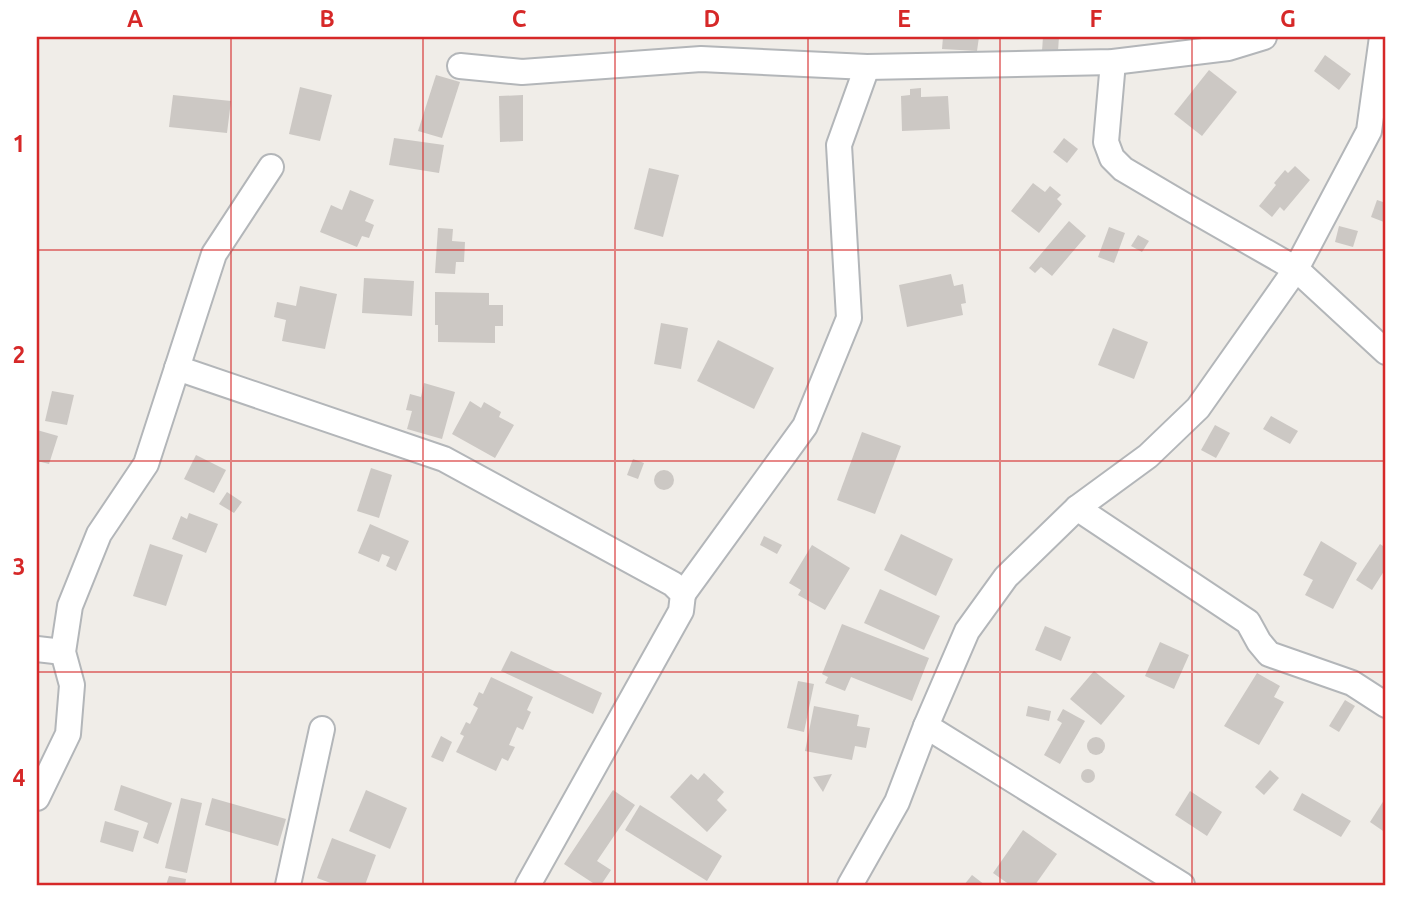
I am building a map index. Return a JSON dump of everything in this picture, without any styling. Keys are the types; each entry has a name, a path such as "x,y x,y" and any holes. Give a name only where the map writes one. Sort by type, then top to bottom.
{"street":[{"path":"460,66 522,72 701,59 867,67 1113,62 1228,48 1264,37"},
{"path":"850,885 897,802 967,631 1006,577 1077,508 1148,456 1198,408 1296,269 1369,131 1382,37"},
{"path":"1113,62 1106,142 1112,158 1123,169 1296,269 1386,352"},
{"path":"528,885 681,611 683,594 805,426 849,318 839,145 867,67"},
{"path":"37,798 68,734 72,685 63,652 70,606 99,534 146,464 214,254 271,167"},
{"path":"177,368 444,459 673,584 683,594"},
{"path":"1077,508 1248,622 1269,654 1352,683 1386,705"},
{"path":"37,649 63,652"},
{"path":"926,726 1182,885"},
{"path":"288,885 322,729"}],"building":[{"path":"943,37 979,37 977,51 942,49"},
{"path":"1043,37 1059,37 1058,51 1042,51"},
{"path":"1325,55 1351,74 1339,90 1314,71"},
{"path":"1209,70 1237,92 1202,136 1174,114"},
{"path":"436,75 460,82 442,138 418,131"},
{"path":"300,87 332,95 320,141 289,134"},
{"path":"921,88 921,97 948,96 950,129 902,131 901,96 910,95 910,89"},
{"path":"173,95 231,101 227,133 169,127"},
{"path":"523,95 523,141 500,142 499,96"},
{"path":"394,138 444,145 439,173 389,165"},
{"path":"1064,138 1078,149 1067,163 1053,152"},
{"path":"1295,166 1310,180 1284,211 1280,207 1272,217 1259,206 1285,170 1288,173"},
{"path":"649,168 679,175 663,237 634,229"},
{"path":"1033,183 1045,192 1050,186 1061,195 1057,199 1062,204 1039,233 1011,211"},
{"path":"350,190 374,200 365,221 374,225 369,238 362,236 357,247 320,232 331,205 342,210"},
{"path":"1377,200 1386,203 1384,222 1371,217"},
{"path":"1069,221 1086,236 1052,276 1041,267 1035,273 1029,268"},
{"path":"1339,226 1358,231 1353,247 1335,242"},
{"path":"1109,227 1125,233 1114,263 1098,257"},
{"path":"438,228 453,229 452,241 465,242 464,262 456,262 455,274 435,273"},
{"path":"1138,235 1149,241 1142,252 1131,246"},
{"path":"951,274 954,286 963,284 966,303 961,304 963,315 907,327 899,285"},
{"path":"364,278 414,281 412,316 362,313"},
{"path":"300,286 337,294 325,349 282,341 286,320 274,317 277,302 296,306"},
{"path":"435,292 489,293 489,305 503,305 503,326 495,326 495,343 438,342"},
{"path":"661,323 688,328 681,369 654,364"},
{"path":"1113,328 1148,342 1134,379 1098,365"},
{"path":"718,340 774,368 754,409 697,381"},
{"path":"424,383 455,392 442,439 407,429 412,411 406,410 410,394 421,397"},
{"path":"52,391 74,395 67,425 45,421"},
{"path":"470,401 481,408 484,402 501,412 499,417 514,425 495,458 452,434"},
{"path":"1271,416 1298,431 1290,444 1263,429"},
{"path":"1215,425 1230,433 1216,458 1201,450"},
{"path":"37,430 58,436 49,464 37,461"},
{"path":"862,432 901,446 875,514 837,500"},
{"path":"196,455 226,470 214,493 184,479"},
{"path":"633,459 644,463 638,479 627,475"},
{"path":"371,468 392,475 379,518 357,511"},
{"path":"664,470 671,473 674,480 671,487 664,490 657,487 654,480 657,473"},
{"path":"227,492 242,502 234,513 219,504"},
{"path":"189,513 218,524 206,553 172,539 181,516 187,519"},
{"path":"370,524 409,541 396,571 386,566 390,557 382,554 379,562 358,553"},
{"path":"901,534 953,559 936,596 884,570"},
{"path":"764,536 782,545 777,554 760,545"},
{"path":"1321,541 1357,563 1333,609 1305,595 1313,580 1303,575"},
{"path":"150,544 183,555 166,606 133,596"},
{"path":"1380,544 1386,548 1386,568 1372,590 1356,580"},
{"path":"812,545 850,568 825,610 798,595 801,590 789,583"},
{"path":"880,589 940,616 924,650 864,623"},
{"path":"842,624 929,658 912,701 851,677 845,691 825,683 828,677 822,674"},
{"path":"1045,626 1071,637 1061,661 1035,650"},
{"path":"1160,642 1189,655 1174,689 1145,676"},
{"path":"511,651 602,693 593,714 501,671"},
{"path":"1094,671 1125,696 1101,725 1070,699"},
{"path":"1257,673 1280,686 1274,697 1284,702 1259,745 1224,726"},
{"path":"491,677 533,697 527,710 531,712 523,730 517,727 509,745 515,747 508,761 502,758 496,771 456,752 464,736 460,734 466,722 470,724 478,708 473,705 479,692 483,694"},
{"path":"798,681 814,684 804,732 787,728"},
{"path":"1345,700 1355,706 1339,732 1329,726"},
{"path":"814,706 859,715 857,726 870,728 866,748 855,746 852,760 805,751"},
{"path":"1028,706 1051,711 1049,721 1026,716"},
{"path":"1063,709 1085,721 1060,764 1044,755 1062,723 1057,720"},
{"path":"441,736 452,742 443,762 431,757"},
{"path":"1096,737 1102,740 1105,746 1102,752 1096,755 1090,752 1087,746 1090,740"},
{"path":"1085,769 1091,769 1095,776 1091,783 1085,783 1081,779 1081,773"},
{"path":"1270,770 1279,778 1264,795 1255,787"},
{"path":"704,773 724,792 717,800 727,810 707,832 670,797 691,774 698,780"},
{"path":"832,774 823,792 813,777"},
{"path":"121,785 172,803 158,844 143,838 148,823 114,810"},
{"path":"366,790 407,808 390,849 349,831"},
{"path":"613,790 635,805 597,861 611,870 601,885 596,885 564,864"},
{"path":"1190,791 1222,812 1207,836 1175,815"},
{"path":"1302,793 1351,821 1341,837 1293,810"},
{"path":"1386,797 1386,833 1370,822"},
{"path":"181,798 202,803 187,873 165,868"},
{"path":"212,798 286,819 278,846 205,825"},
{"path":"640,805 722,856 707,881 625,830"},
{"path":"105,821 139,831 133,852 100,842"},
{"path":"1023,830 1057,854 1035,885 1010,885 993,873"},
{"path":"332,838 376,855 365,885 336,885 317,878"},
{"path":"972,875 985,885 964,885"},
{"path":"169,876 186,879 185,885 166,885"}]}
